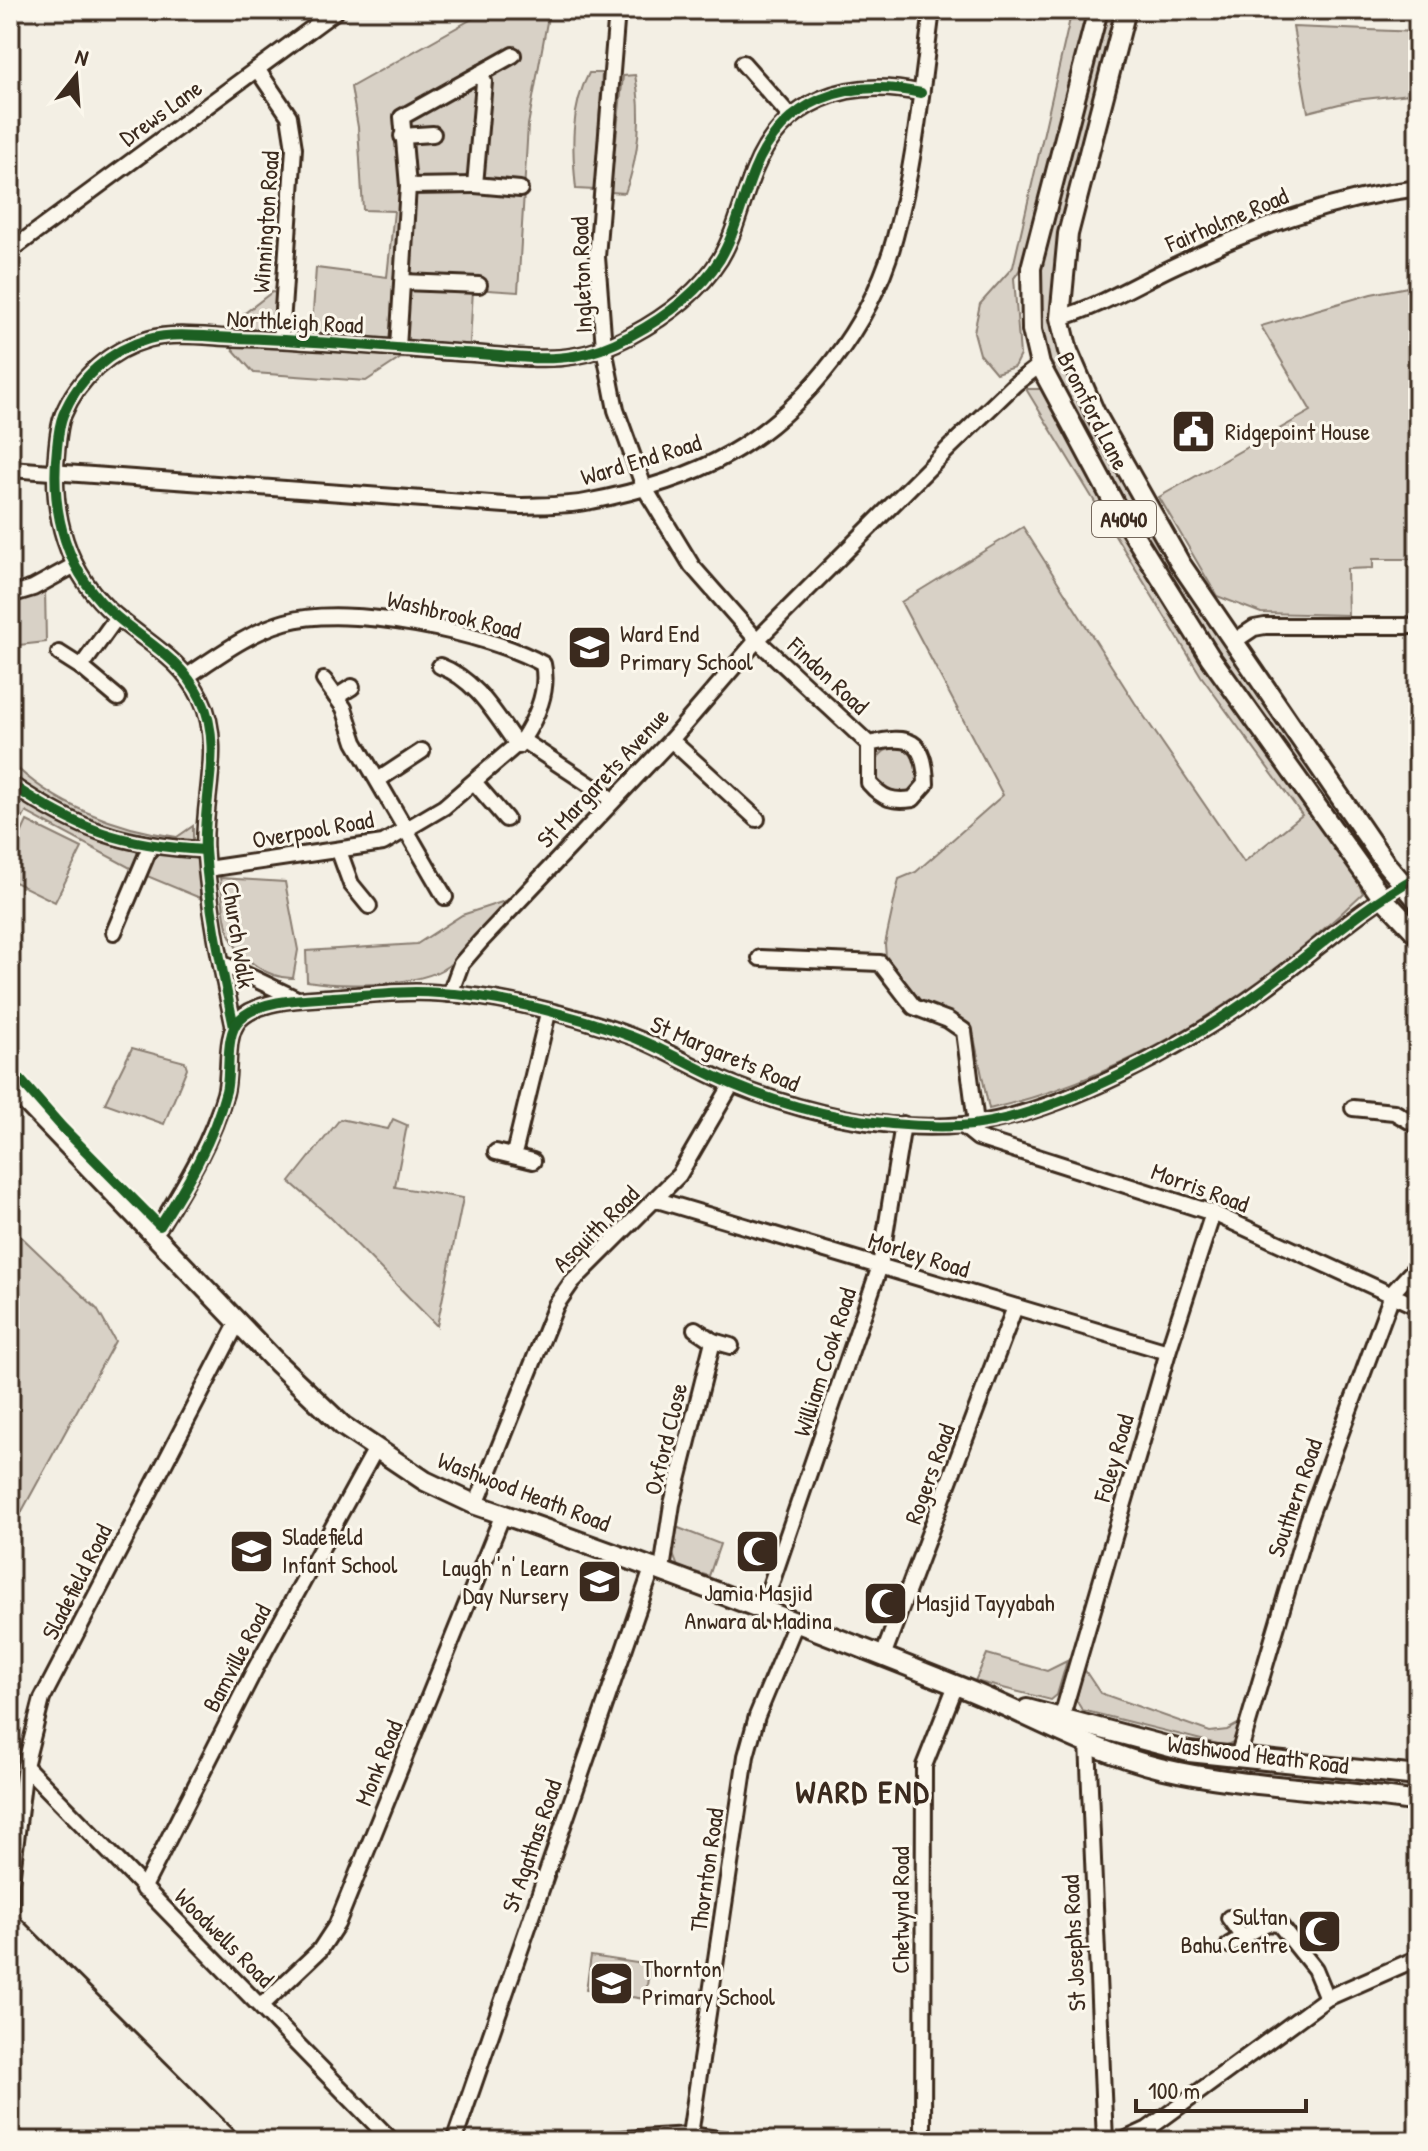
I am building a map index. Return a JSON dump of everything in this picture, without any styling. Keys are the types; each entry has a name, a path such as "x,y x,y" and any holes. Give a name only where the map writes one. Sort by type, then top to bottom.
{"main road":[{"name":"Bromford Lane","path":"1126,10 1068,234 1060,318 1068,351 1095,413 1180,563 1233,642 1410,881 1418,901"},
{"name":"Bromford Lane","path":"1098,11 1031,268 1032,330 1040,365 1114,503 1193,630 1381,896 1418,935"},
{"path":"1193,630 1214,615"},
{"name":"Washwood Heath Road","path":"10,1085 157,1231 238,1322 343,1426 425,1481 476,1505 797,1620 1088,1742 1158,1767 1238,1782 1418,1802"},
{"name":"Washwood Heath Road","path":"1008,1706 1062,1716 1189,1752 1418,1776"},
{"path":"1238,1757 1238,1782"}],"street":[{"name":"Drews Lane","path":"10,251 337,10"},
{"name":"Ingleton Road","path":"617,10 599,212 598,299 616,410 644,487 692,566 757,640"},
{"name":"Ward End Road","path":"10,469 519,506 584,503 687,473 752,439 787,410 833,359 878,286 895,237 921,93 932,10"},
{"path":"398,348 408,186 402,117 513,55"},
{"path":"743,63 790,116"},
{"name":"Winnington Road","path":"257,69 289,116 294,148 281,339"},
{"path":"475,185 484,82 481,73"},
{"name":"Northleigh Road","path":"205,850 212,736 204,705 189,675 91,592 63,537 55,506 54,473 61,419 76,388 90,372 118,353 151,338 281,339 549,358 604,348 655,321 707,276 726,246 755,166 790,116 810,102 848,90 896,88 921,93"},
{"path":"402,136 433,134"},
{"path":"408,186 475,185 520,189"},
{"name":"Fairholme Road","path":"1060,318 1224,243 1302,212 1336,201 1418,188"},
{"path":"403,282 479,285"},
{"name":"St Margarets Avenue","path":"450,994 461,964 671,740 757,640 950,447 1015,384 1040,365"},
{"path":"10,595 33,588 75,565"},
{"path":"81,667 117,617"},
{"name":"Washbrook Road","path":"189,675 241,641 287,621 381,617 422,624 543,664 546,677 539,706 520,743"},
{"path":"1233,642 1254,628 1265,626 1418,626"},
{"name":"Findon Road","path":"757,640 869,744 869,783 880,795 896,801 913,799 926,784 926,762 917,745 903,738 869,744"},
{"path":"59,653 118,698"},
{"path":"440,666 461,674 520,743 613,800"},
{"path":"324,680 344,708 350,732 445,897"},
{"path":"336,697 352,687"},
{"path":"671,740 757,819"},
{"name":"Overpool Road","path":"207,869 383,843 444,807 520,743"},
{"path":"378,780 422,751"},
{"path":"475,783 506,819"},
{"path":"10,784 44,806 98,833 150,847 205,850"},
{"path":"114,932 150,847"},
{"name":"Church Walk","path":"205,850 221,963 234,1027"},
{"path":"339,851 351,884 369,906"},
{"name":"St Margarets Road","path":"234,1027 242,1016 295,998 450,994 548,1013 632,1036 732,1084 811,1112 903,1124 970,1124 1048,1107 1220,1020 1381,896 1410,881"},
{"path":"760,958 880,963 914,1007 948,1020 964,1031 970,1124"},
{"name":"Church Walk","path":"221,963 295,998"},
{"path":"514,1154 548,1013"},
{"path":"157,1231 195,1171 211,1134 226,1090 234,1027"},
{"name":"Asquith Road","path":"476,1505 556,1305 572,1282 679,1175 732,1084"},
{"path":"1353,1108 1394,1112 1418,1126"},
{"name":"William Cook Road","path":"763,1607 880,1266 903,1124"},
{"name":"Morris Road","path":"970,1124 978,1138 1213,1213 1393,1292 1418,1307"},
{"path":"496,1152 533,1161"},
{"name":"Morley Road","path":"657,1200 1168,1352"},
{"name":"Foley Road","path":"1062,1716 1168,1352 1213,1213"},
{"name":"Southern Road","path":"1238,1757 1308,1521 1393,1292 1418,1265"},
{"name":"Rogers Road","path":"883,1656 1015,1307"},
{"name":"Sladefield Road","path":"10,1928 11,1882 25,1766 42,1699 238,1322"},
{"path":"695,1329 713,1341 731,1346"},
{"name":"Oxford Close","path":"658,1568 713,1341"},
{"name":"Bamville Road","path":"143,1889 261,1657 375,1450"},
{"name":"Monk Road","path":"261,2006 320,1950 337,1924 503,1514"},
{"name":"St Agathas Road","path":"454,2141 658,1568"},
{"name":"Thornton Road","path":"690,2135 746,1756 757,1716 797,1620"},
{"name":"Chetwynd Road","path":"923,2141 924,1766 956,1685"},
{"name":"St Josephs Road","path":"1088,1742 1105,2141"},
{"name":"Woodwells Road","path":"25,1766 392,2141"},
{"path":"1229,1918 1242,1936"},
{"path":"1229,1945 1267,1923 1285,1929 1315,1969 1327,1998"},
{"path":"1122,2141 1148,2129 1327,1998 1418,1958"},
{"path":"588,2141 690,2135 732,2141"}],"shaded area":[{"path":"488,10 545,10 547,22 528,125 518,292 473,289 469,362 401,358 366,381 254,373 231,347 228,326 272,292 283,294 282,339 311,342 316,268 387,277 394,211 363,210 358,127 351,87"},
{"path":"1072,10 1084,10 1085,28 1044,199 1034,234 1014,278 1020,355 1014,367 996,373 980,354 974,332 980,304 1013,267"},
{"path":"1107,10 1117,10 1056,277 1088,414 1358,839 1352,844 1232,674 1157,559 1067,407 1048,366 1041,330 1038,267"},
{"path":"1293,27 1418,32 1418,93 1355,100 1308,112"},
{"path":"589,73 602,73 595,190 576,189 574,159 575,115"},
{"path":"635,75 639,120 634,164 625,193 610,192 623,76"},
{"path":"1418,285 1418,559 1373,559 1373,568 1347,569 1348,615 1261,613 1217,596 1159,497 1311,411 1261,326 1371,294"},
{"path":"1026,389 1044,389 1364,882 1360,887 1363,893 1281,964 1191,1026 1093,1076 989,1109 972,1028 961,1019 923,1004 886,958 885,944 899,879 916,872 1003,795 901,602 1023,527 1135,703 1244,862 1302,815 1201,676"},
{"path":"45,589 46,642 10,646 10,602"},
{"path":"898,747 915,754 922,771 915,788 898,795 881,788 874,771 881,754"},
{"path":"10,761 46,790 87,812 132,828 177,837 193,826 193,841 144,839 71,815 28,788 10,772"},
{"path":"10,789 76,829 136,851 140,856 136,871 26,812 23,818 10,809"},
{"path":"27,821 82,848 55,902 10,880 10,858"},
{"path":"155,852 183,854 200,860 200,898 147,876"},
{"path":"220,878 285,882 298,950 293,978 266,972 237,947 227,926"},
{"path":"505,901 463,952 435,973 379,984 307,981 306,951 417,944 462,915"},
{"path":"132,1048 185,1062 187,1068 164,1124 105,1103"},
{"path":"340,1119 388,1129 393,1119 407,1125 395,1187 463,1198 437,1326 329,1216 290,1182"},
{"path":"10,1226 97,1309 115,1341 10,1533"},
{"path":"676,1527 720,1544 709,1576 678,1567 673,1554"},
{"path":"987,1654 1047,1671 1067,1661 1057,1695 1051,1700 975,1681"},
{"path":"1084,1669 1100,1693 1210,1732 1227,1730 1240,1723 1233,1742 1225,1746 1082,1710 1076,1700"},
{"path":"1249,1765 1418,1781 1418,1793 1248,1775"},
{"path":"591,1956 650,1965 645,1999 586,1990"}],"railway":[{"path":"10,1908 245,2141"}],"cycle path":[{"path":"234,1027 216,939 205,850 212,754 208,717 193,685 175,663 99,600 85,582 65,541 59,519 55,472 62,419 77,389 97,367 121,350 149,339 169,336 292,340 533,358 561,358 589,353 630,336 655,321 691,293 711,271 730,238 754,171 767,146 782,126 800,110 821,99 868,88 921,93"},
{"path":"10,784 58,813 102,833 149,844 205,850"},
{"path":"10,1068 62,1127 160,1226 207,1145 221,1109 235,1026 259,1007 297,1000 426,992 511,1002 630,1036 719,1078 787,1104 873,1122 960,1126 996,1121 1036,1110 1078,1094 1162,1053 1236,1008 1359,915 1418,876"}],"place":[{"name":"Ridgepoint House","path":"1194,432"},
{"name":"Ward End Primary School","path":"589,648"},
{"name":"Sladefield Infant School","path":"251,1551"},
{"name":"Jamia Masjid Anwara al Madina","path":"758,1551"},
{"name":"Laugh 'n' Learn Day Nursery","path":"600,1582"},
{"name":"Masjid Tayyabah","path":"885,1603"},
{"name":"Sultan Bahu Centre","path":"1319,1931"},
{"name":"Thornton Primary School","path":"611,1983"}],"district":[{"name":"WARD END","path":"863,1792"}]}
